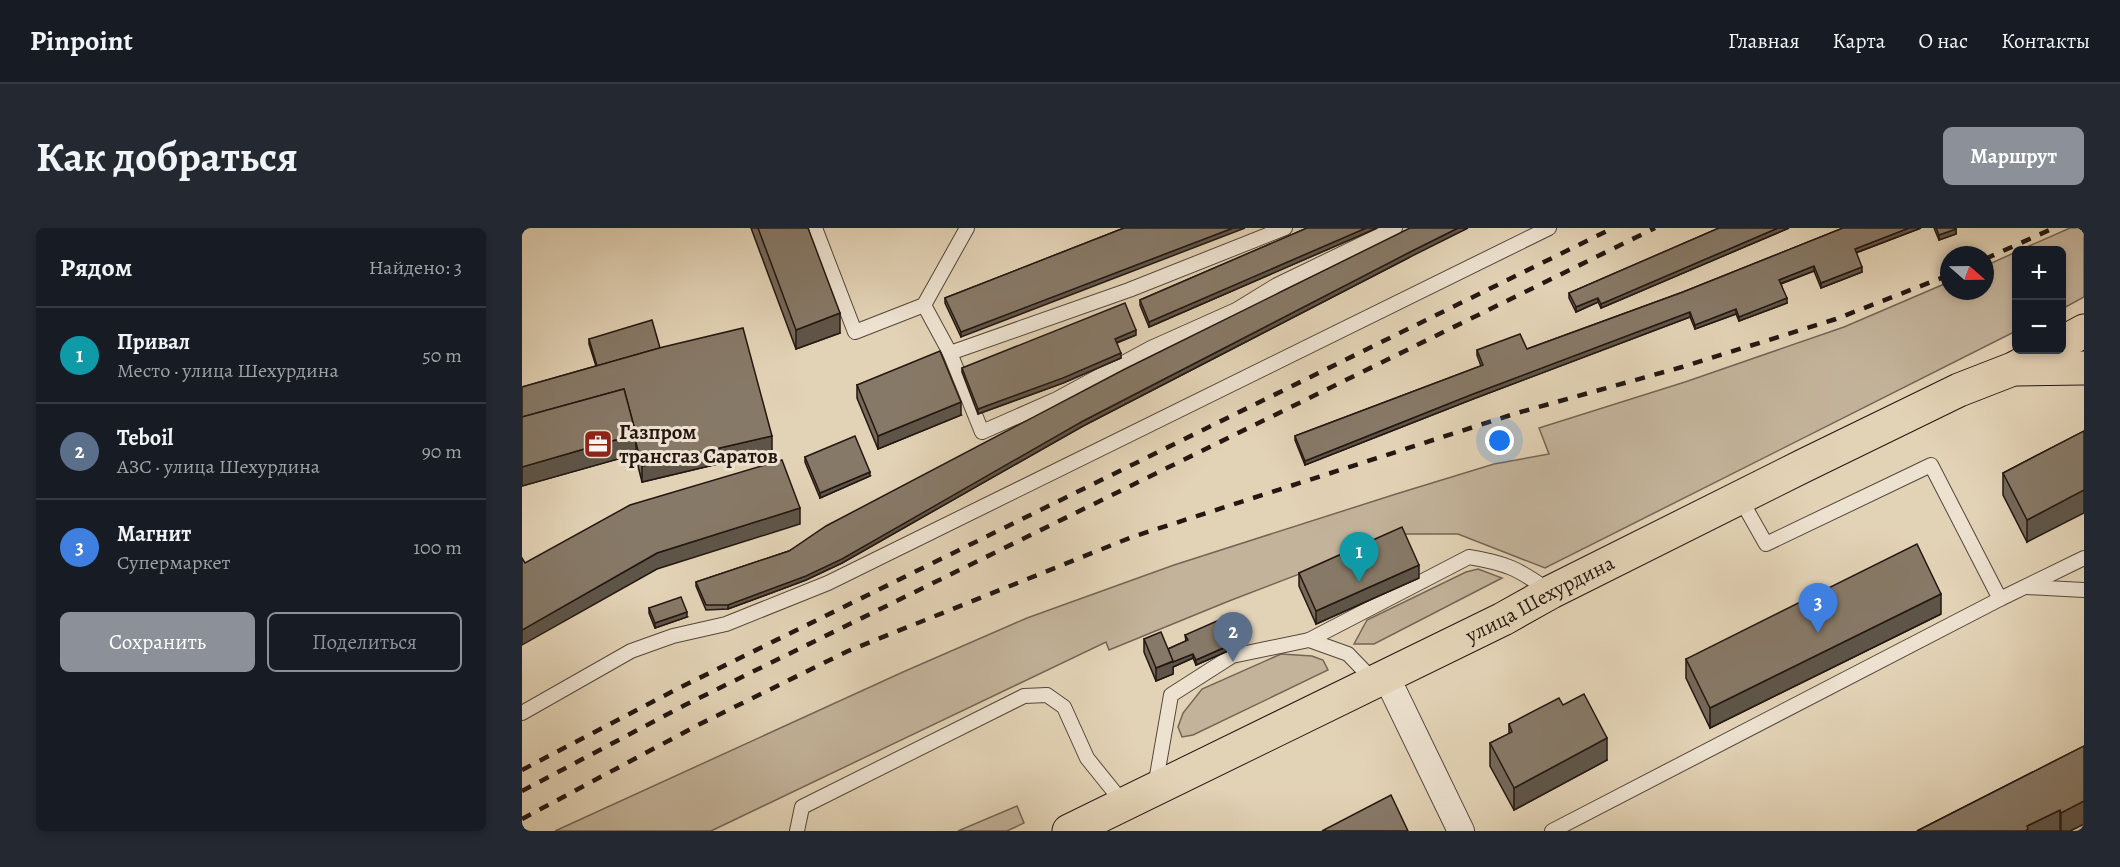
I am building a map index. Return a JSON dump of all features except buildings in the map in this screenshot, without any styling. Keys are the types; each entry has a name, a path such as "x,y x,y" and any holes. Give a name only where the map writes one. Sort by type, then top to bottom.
{"main road":[{"path":"2066,340 2084,331"},
{"name":"улица Шехурдина","path":"1078,829 1154,789 1503,619 1551,592 1959,390 2013,369 2041,354"},
{"name":"улица Шехурдина","path":"2013,369 2084,368"}],"street":[{"path":"1381,679 1461,831"}],"lane":[{"path":"815,228 855,332 924,305 967,228"},
{"path":"950,353 1129,290 1285,228"},
{"path":"924,305 950,353 982,432 1057,399 1151,348 1236,310 1277,285 1395,228"},
{"path":"522,713 631,651 673,636 726,624 828,583 1549,228"},
{"path":"1740,498 1766,544 1931,465 2000,599"},
{"path":"1154,789 1171,695 1232,656 1309,640 1469,557 1497,562 1524,572 1551,592"},
{"path":"1552,831 2000,599 2084,558"},
{"path":"2025,587 2084,590"},
{"path":"1309,640 1348,654 1381,679"},
{"path":"797,831 802,807 1024,696 1047,695 1064,707 1087,758 1124,804"}],"shaded area":[{"path":"2070,228 2084,228 2084,297 2066,307 2066,246 2029,246"},
{"path":"2012,254 2012,333 1545,568 1458,534 1404,534 1109,650 1106,642 711,831 555,831 1027,618 1174,565 1396,494 1494,464 1549,454 1539,428 1685,382 1844,327 1940,286 1940,300 1994,300 1994,262"},
{"path":"1478,569 1502,578 1374,644 1354,644 1367,620 1466,572"},
{"path":"1281,654 1312,656 1323,660 1328,670 1193,735 1182,737 1178,727 1183,713 1202,689"},
{"path":"1017,806 1024,823 1007,831 958,831"}],"railway":[{"path":"522,770 679,688 1613,228"},
{"path":"522,791 685,705 1655,228"},
{"path":"1994,255 2054,228"},
{"path":"522,819 698,725 848,651 1132,537 1517,413 1682,367 1836,319 1940,279"}],"place":[{"name":"Газпром трансгаз Саратов","path":"598,444"},
{"name":"Привал","path":"1359,582"},
{"name":"Магнит","path":"1818,633"},
{"name":"Teboil","path":"1233,662"}]}
